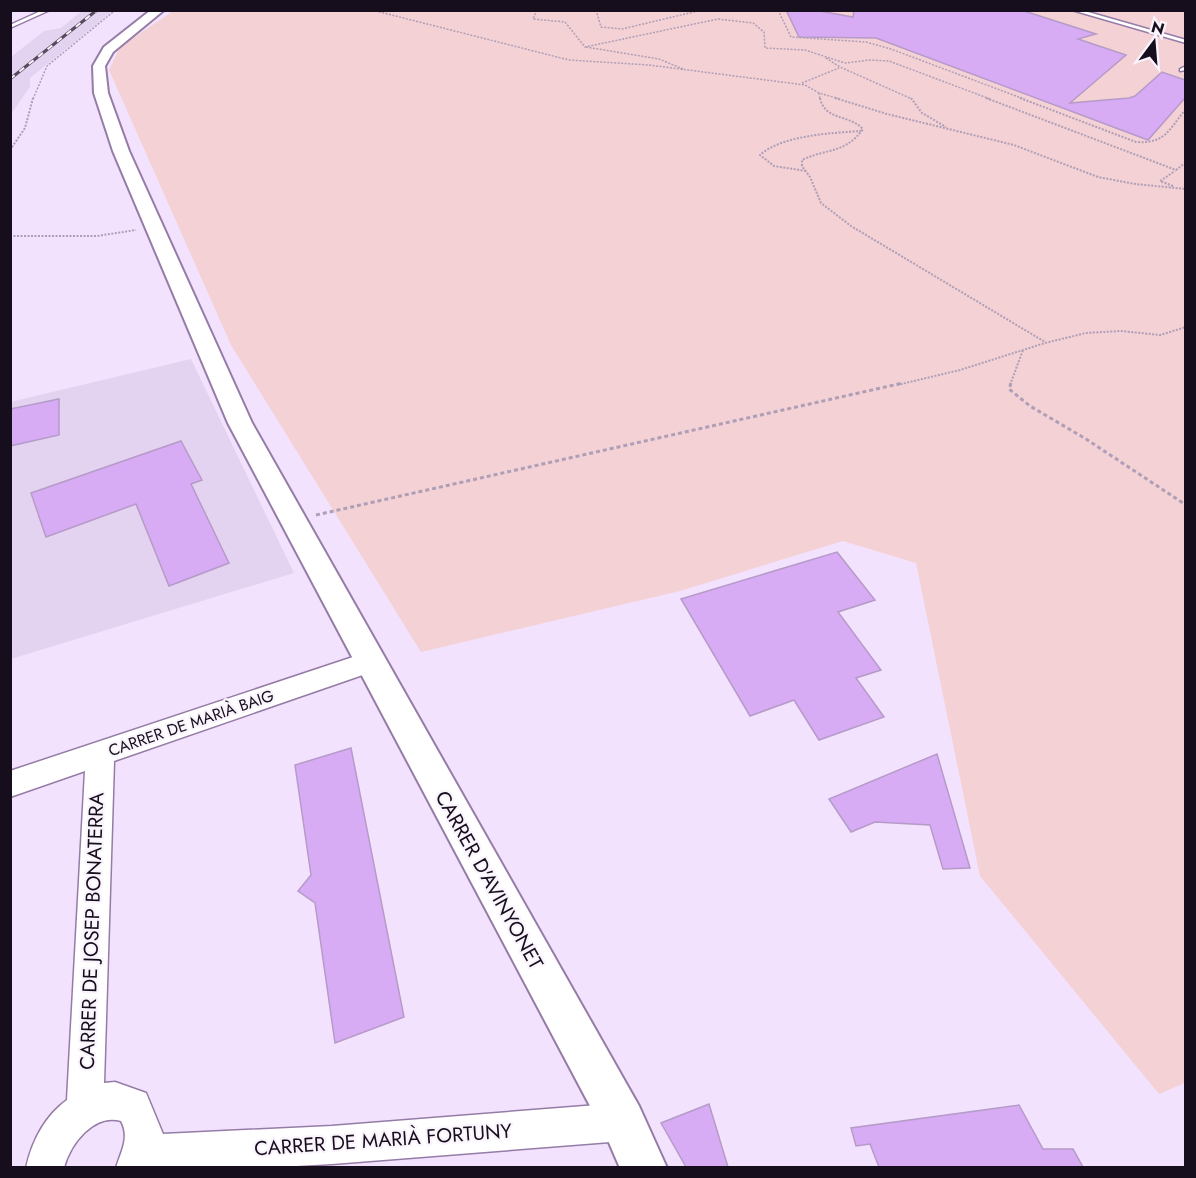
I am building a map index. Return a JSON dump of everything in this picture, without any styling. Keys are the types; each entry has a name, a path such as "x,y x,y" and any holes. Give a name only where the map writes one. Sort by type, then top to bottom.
{"street":[{"name":"CARRER D'AVINYONET","path":"159,10 108,50 99,66 101,93 120,151 232,406 292,520 623,1122 644,1167"},
{"name":"CARRER DE MARIÀ BAIG","path":"10,784 371,662"},
{"name":"CARRER DE JOSEP BONATERRA","path":"85,1109 100,754"},
{"path":"45,1167 59,1133 85,1109 111,1100 132,1106 145,1125 138,1161"},
{"name":"CARRER DE MARIÀ FORTUNY","path":"138,1161 334,1156 623,1122"}],"lane":[{"path":"10,27 48,10"},
{"path":"1074,10 1185,42"}],"path":[{"path":"372,10 569,60 685,70 801,84 819,93 887,114 1014,145 1098,177 1185,190"},
{"path":"537,10 533,19 566,22 585,47 662,60 685,70"},
{"path":"596,10 601,27 616,30 702,10"},
{"path":"778,10 791,37 866,42 891,49 1136,142 1153,143 1163,140 1185,109"},
{"path":"10,150 25,128 30,106 47,66 113,12"},
{"path":"585,47 726,19 753,23 764,32 765,48 805,50 845,63 870,60 889,61 1176,170"},
{"path":"825,57 840,68 908,96 925,115 947,129"},
{"path":"801,84 840,68"},
{"path":"819,93 822,108 832,115 862,126 862,131"},
{"path":"862,131 837,151 810,156 802,160 824,206 850,226 1045,343"},
{"path":"806,171 770,166 764,162 760,154 774,147 832,133 862,131"},
{"path":"1175,188 1160,181 1185,162"},
{"path":"10,236 97,236 154,226"},
{"path":"292,520 783,412 960,370 1045,343 1086,333 1121,330 1160,335 1185,327"},
{"path":"1023,350 1009,389 1030,406 1185,505"}],"shaded area":[{"path":"83,10 113,11 30,78 30,87 11,114 11,57 44,31 61,28"},
{"path":"173,11 1185,11 1185,1083 1159,1094 980,876 916,563 843,541 680,591 421,652 231,345 109,70 120,47"},
{"path":"191,359 294,573 11,659 10,402"}],"building":[{"path":"786,10 814,10 853,17 854,10 1021,10 1096,34 1078,39 1126,55 1070,103 1135,96 1162,72 1185,80 1185,98 1148,140 876,38 799,37"},
{"path":"59,399 59,435 10,446 10,409"},
{"path":"181,441 202,480 191,484 229,563 169,586 136,504 46,537 31,493"},
{"path":"837,552 875,600 838,612 881,670 856,678 884,717 819,740 794,700 750,716 681,599"},
{"path":"351,748 404,1017 335,1043 315,903 298,891 311,875 295,765"},
{"path":"937,754 970,868 943,869 930,825 875,822 851,832 829,799"},
{"path":"709,1104 728,1167 686,1167 661,1123"},
{"path":"1019,1105 1043,1149 1073,1149 1083,1167 879,1167 870,1144 856,1146 851,1128"}],"railway":[{"path":"10,79 97,10"}]}
